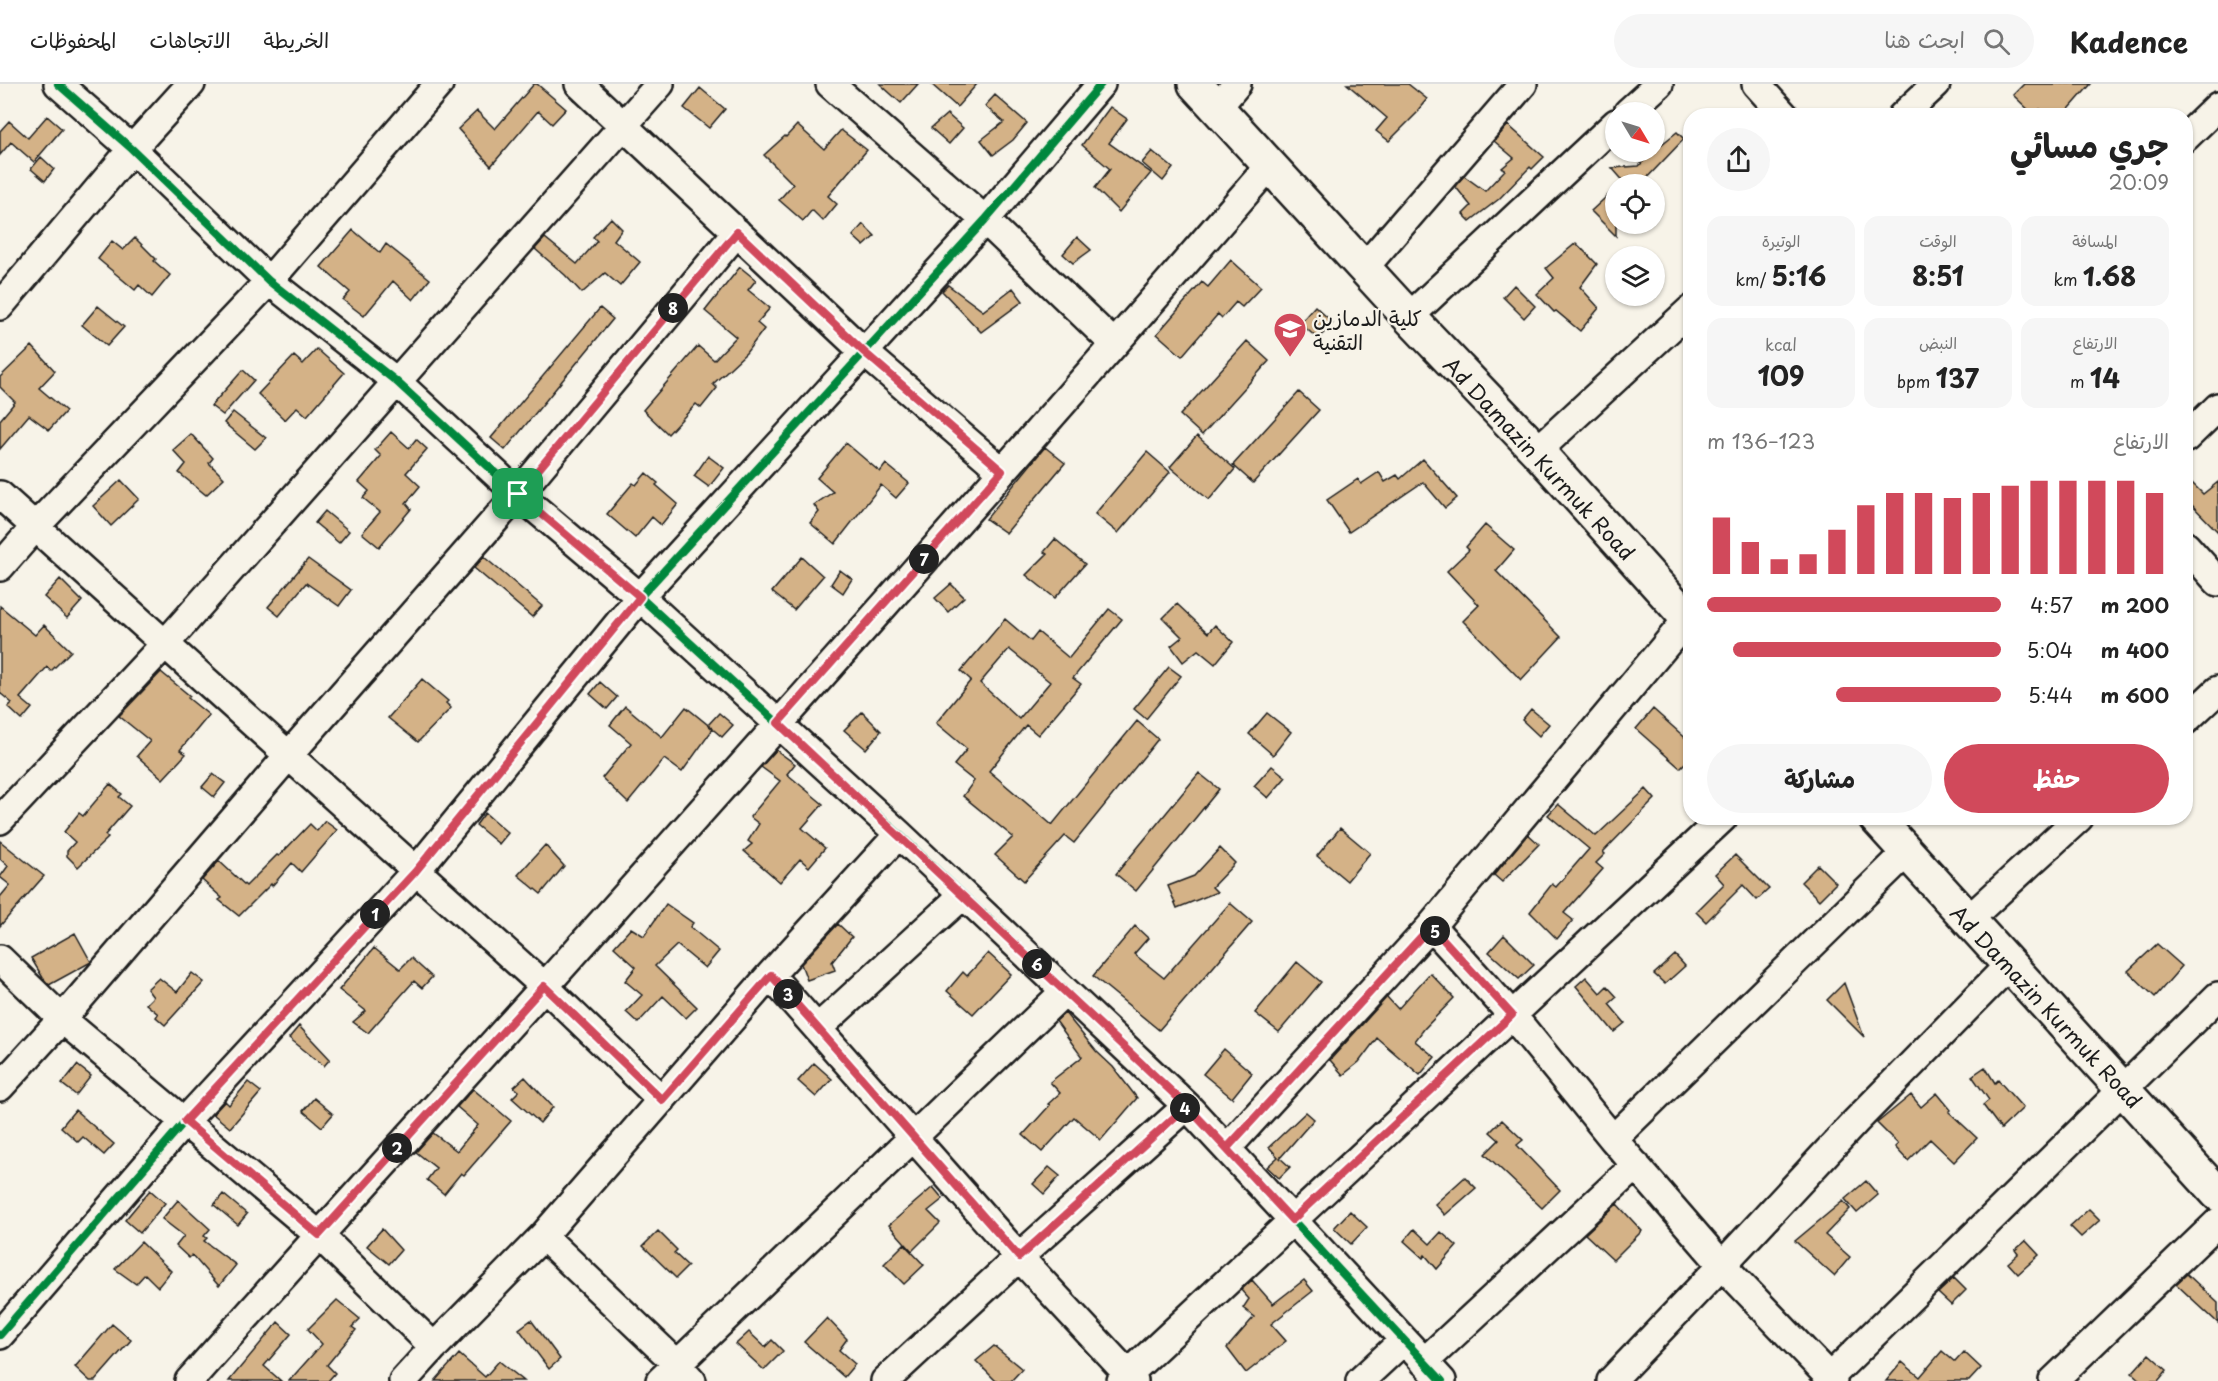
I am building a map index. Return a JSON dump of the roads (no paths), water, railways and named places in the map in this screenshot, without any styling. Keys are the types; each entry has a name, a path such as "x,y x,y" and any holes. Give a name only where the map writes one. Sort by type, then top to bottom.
{"highway":[{"name":"Ad Damazin Kurmuk Road","path":"1195,84 1227,96 1270,165 1408,317 1537,451 1683,610"},
{"name":"Ad Damazin Kurmuk Road","path":"1882,825 2218,1194"}],"street":[{"path":"58,84 132,149 269,280 397,382 518,494 640,597 899,834 1187,1106 1433,1372 1636,1165"},
{"path":"0,306 132,149 191,84"},
{"path":"0,567 269,280 440,84"},
{"path":"579,84 864,352 1002,471"},
{"path":"0,820 165,644 660,84"},
{"path":"830,84 985,220 1114,344"},
{"path":"0,1335 185,1121 415,872 640,597 985,220 1101,84"},
{"path":"1364,268 1522,84"},
{"path":"1639,102 1659,84"},
{"path":"1756,84 1778,108"},
{"path":"1910,108 1936,84"},
{"path":"2193,130 2218,106"},
{"path":"1408,317 1605,133"},
{"path":"189,1381 778,723 1270,165"},
{"path":"0,1087 62,1019 288,756 518,494 737,232"},
{"path":"1537,451 1683,316"},
{"path":"2193,431 2218,407"},
{"path":"0,495 415,872 544,986 662,1100"},
{"path":"2193,554 2218,582"},
{"path":"1227,1148 1431,926 1683,626"},
{"path":"2193,713 2218,690"},
{"path":"771,975 1128,1379 1292,1220 1716,825"},
{"path":"1968,920 2071,825"},
{"path":"404,1381 434,1347 543,1236 771,975 899,834"},
{"path":"1613,1139 1907,852"},
{"path":"818,1028 963,895"},
{"path":"1431,926 1512,1015 1613,1139 1722,1265 1832,1379 2218,996"},
{"path":"0,959 62,1019 319,1235 434,1347"},
{"path":"1611,1381 1856,1121 2010,964"},
{"path":"543,1236 677,1375 914,1136 1065,991"},
{"path":"885,1381 1187,1106"},
{"path":"2053,1381 2218,1222"},
{"path":"1360,1381 1404,1340"}],"place":[{"name":"كلية الدمازين التقنية","path":"1290,358"}]}
